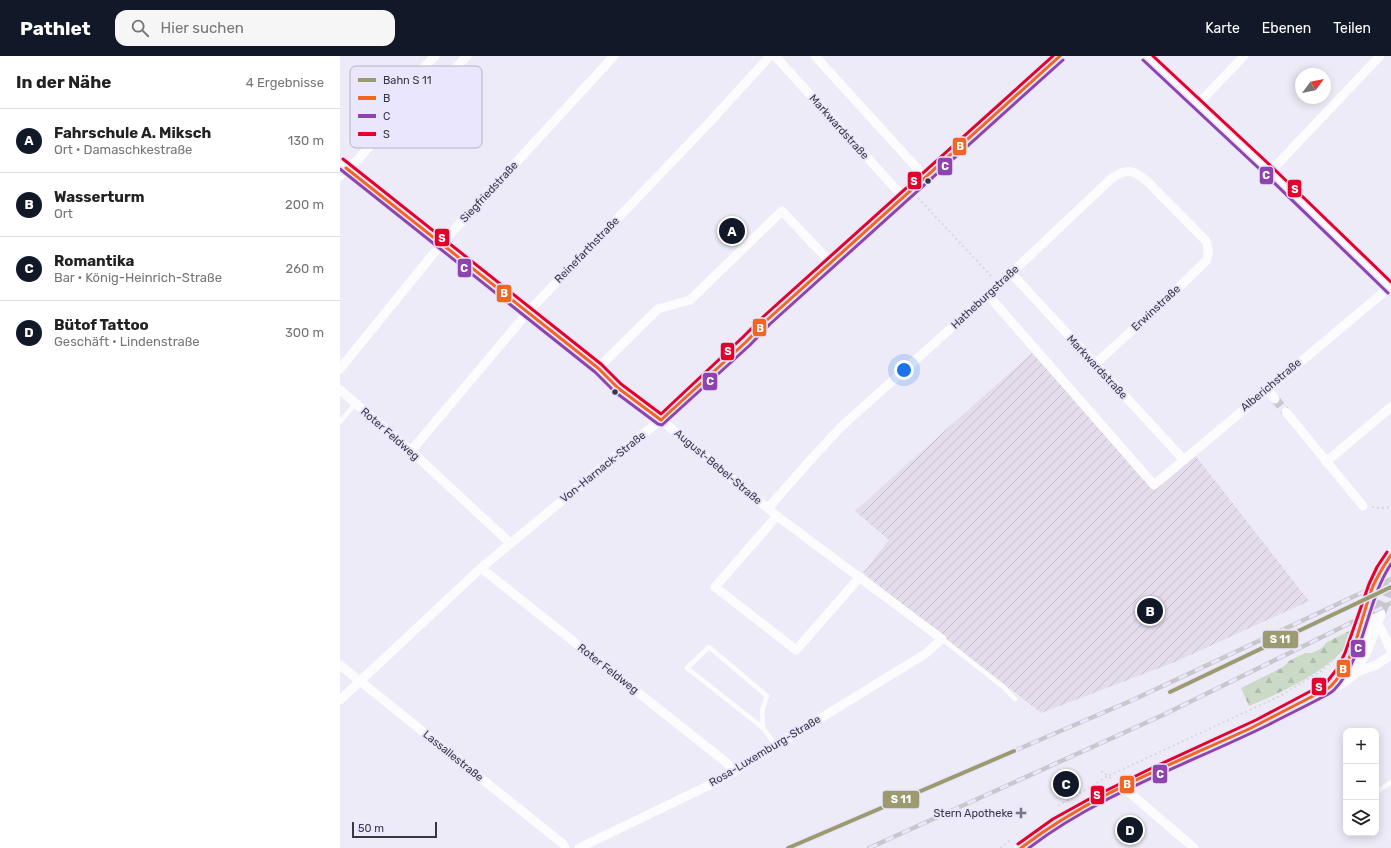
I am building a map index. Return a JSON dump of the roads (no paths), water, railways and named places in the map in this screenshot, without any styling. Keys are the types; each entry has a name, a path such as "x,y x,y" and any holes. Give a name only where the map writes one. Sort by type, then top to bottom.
{"main road":[{"path":"1376,581 1384,564 1391,555"},
{"path":"1021,848 1047,828 1067,816 1156,770 1224,740 1341,682 1352,674 1366,649 1377,619"},
{"path":"1330,687 1345,666 1360,624"}],"street":[{"path":"425,66 435,56"},
{"path":"457,66 467,56"},
{"name":"Siegfriedstraße","path":"340,369 442,243 614,56"},
{"name":"Reinefarthstraße","path":"411,451 528,312 707,125 770,56"},
{"name":"Markwardstraße","path":"775,56 904,198"},
{"path":"815,56 926,178"},
{"name":"Von-Harnack-Straße","path":"340,700 481,568 624,449 662,420 747,341 767,320 912,191 1060,56"},
{"path":"1146,56 1390,287"},
{"path":"1198,104 1244,56"},
{"path":"1270,172 1380,56"},
{"path":"340,176 343,166 358,161 369,148"},
{"name":"August-Bebel-Straße","path":"343,166 598,368 618,388 662,420 777,516 942,639"},
{"name":"Hatheburgstraße","path":"768,508 842,426 988,295 1120,172 1128,171 1139,174 1206,241 1208,246"},
{"path":"598,368 658,309 690,300 782,211 831,263"},
{"name":"Erwinstraße","path":"1094,364 1165,301 1206,261 1208,246"},
{"name":"Markwardstraße","path":"1011,273 1184,460"},
{"name":"Alberichstraße","path":"988,295 1154,485 1390,287"},
{"path":"1267,389 1275,399"},
{"name":"Roter Feldweg","path":"340,390 411,451 510,543"},
{"path":"1326,462 1391,407"},
{"path":"1286,412 1363,506"},
{"path":"777,516 715,587 796,650 860,577"},
{"name":"Roter Feldweg","path":"481,568 727,763 734,772"},
{"path":"1377,619 1391,650"},
{"name":"Rosa-Luxemburg-Straße","path":"579,848 734,772 925,654 942,639"},
{"path":"1352,674 1376,665 1391,655"},
{"name":"Lassallestraße","path":"340,664 563,844 566,848"},
{"path":"1123,787 1194,848"}],"lane":[{"path":"340,422 355,404"},
{"path":"942,639 1002,686 1015,699"},
{"path":"763,728 762,711 766,696 709,647 687,668 763,728 776,746"},
{"path":"1379,790 1391,782"}],"tunnel":[{"path":"1275,399 1286,412"},
{"path":"1360,624 1376,581"},
{"path":"1379,614 1391,583"}],"railway":[{"path":"1014,751 1135,699 1391,579"},
{"path":"869,848 1163,715 1391,603"}],"place":[{"name":"Fahrschule A. Miksch","path":"732,231"},
{"name":"Wasserturm","path":"1150,611"},
{"name":"Romantika","path":"1066,784"},
{"name":"Stern Apotheke","path":"1021,813"},
{"name":"Bütof Tattoo","path":"1130,830"}]}
